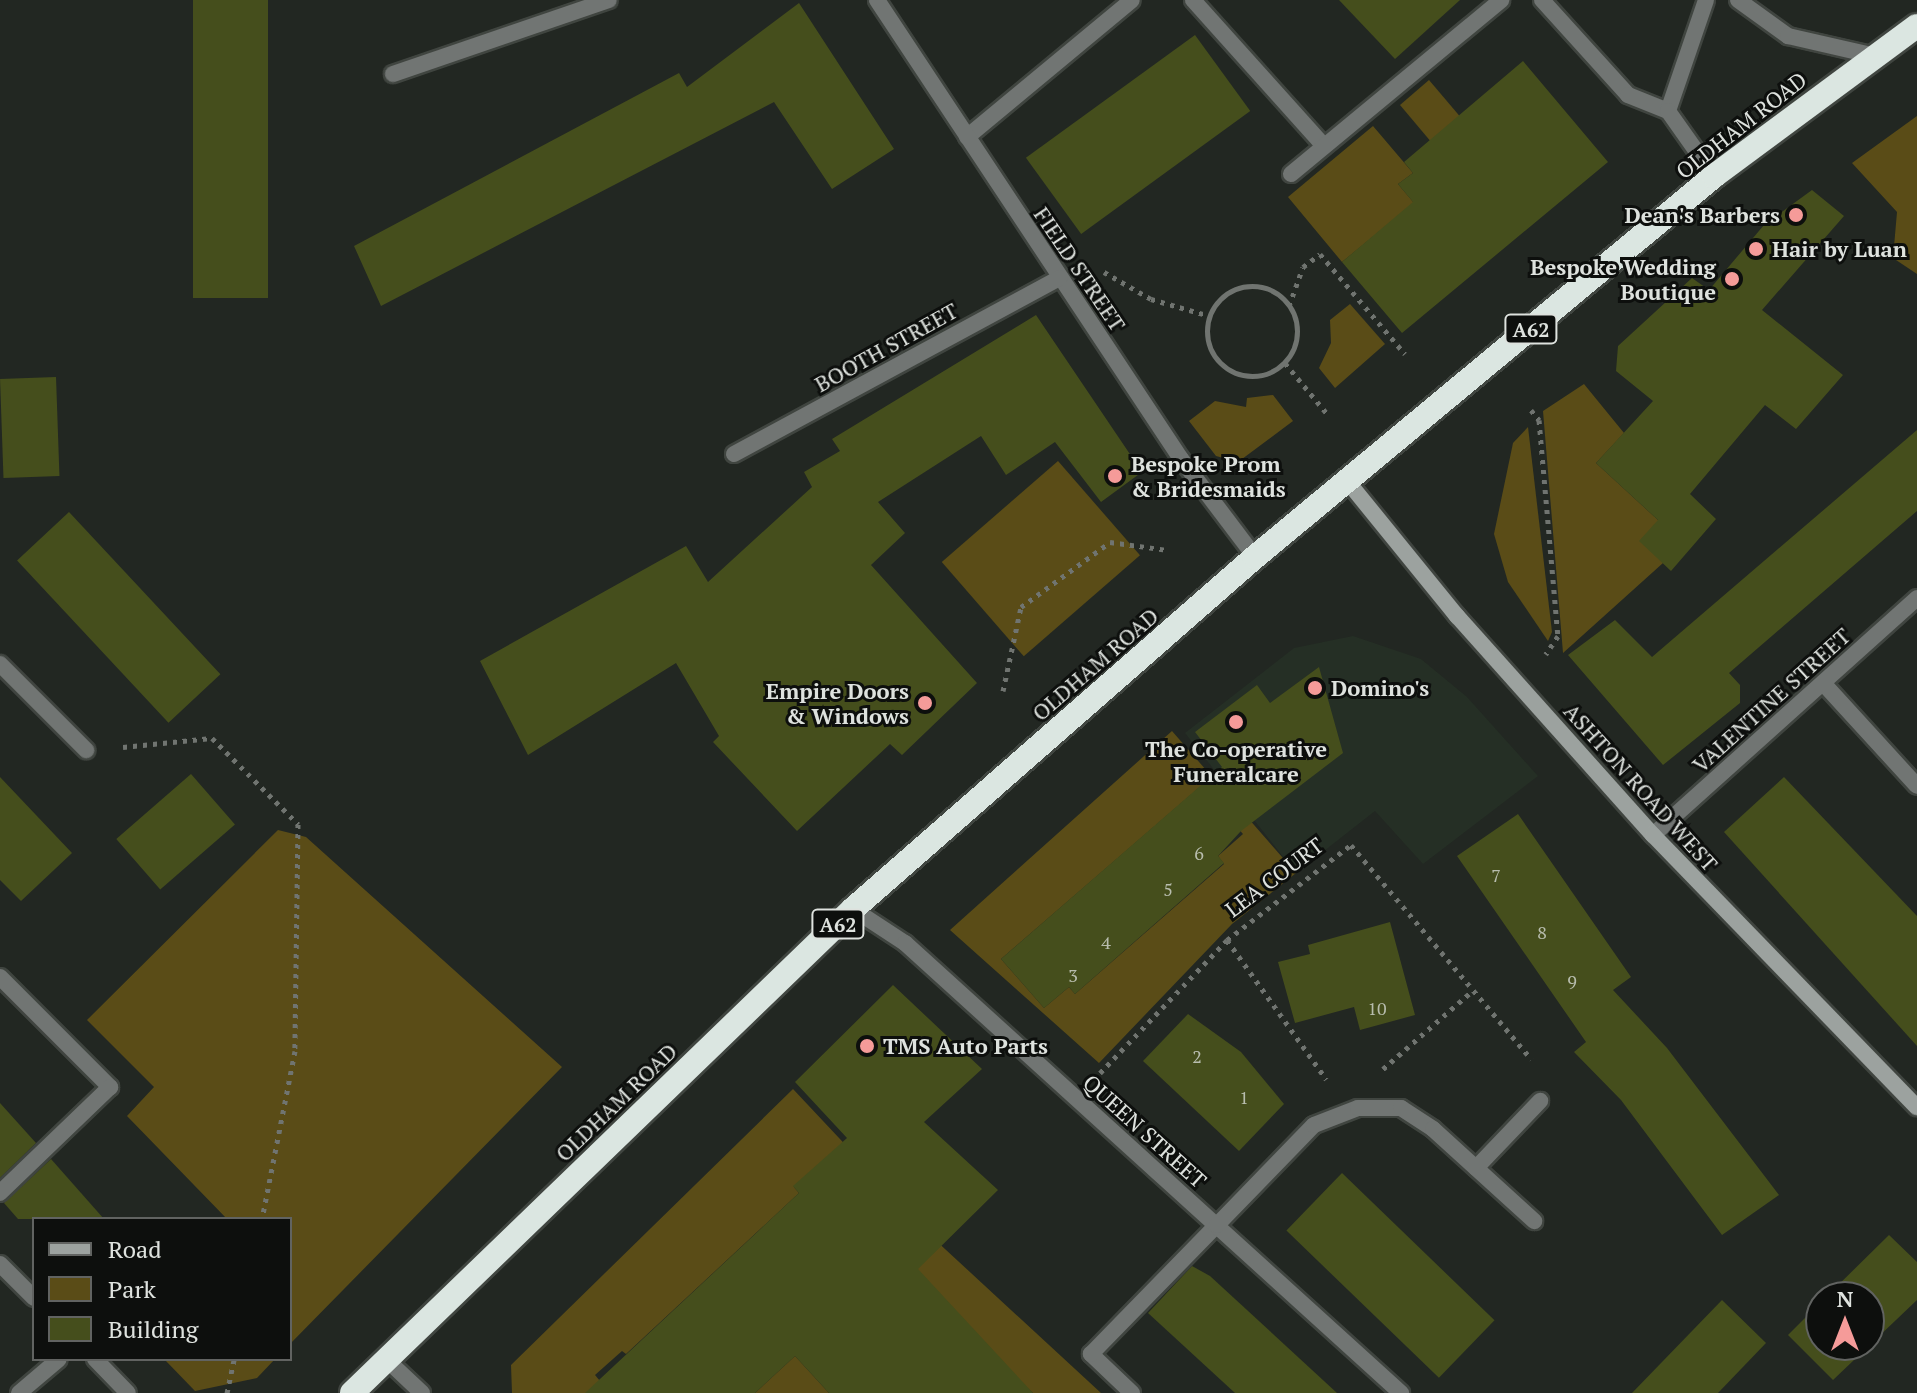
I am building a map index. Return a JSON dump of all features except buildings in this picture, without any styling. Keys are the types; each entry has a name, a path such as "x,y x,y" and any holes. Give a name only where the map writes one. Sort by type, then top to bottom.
{"highway":[{"name":"OLDHAM ROAD","path":"352,1393 853,909 1255,557 1714,176 1917,26"}],"street":[{"path":"393,74 609,0"},
{"name":"FIELD STREET","path":"877,0 1059,278 1255,557"},
{"path":"967,137 1132,0"},
{"path":"1193,0 1323,145"},
{"path":"1291,174 1501,0"},
{"path":"1542,0 1628,95 1668,111 1714,176"},
{"path":"1668,111 1706,0"},
{"path":"1738,0 1788,36 1875,56"},
{"name":"BOOTH STREET","path":"734,454 1059,278"},
{"name":"ASHTON ROAD WEST","path":"1348,482 1457,616 1653,835 1917,1107"},
{"name":"VALENTINE STREET","path":"1653,835 1917,598"},
{"path":"0,664 86,750"},
{"path":"1823,683 1917,786"},
{"name":"QUEEN STREET","path":"853,909 905,943 1401,1393"},
{"path":"0,977 110,1087 0,1193"},
{"path":"1476,1168 1540,1101"},
{"path":"1132,1393 1091,1354 1314,1125 1358,1108 1401,1108 1476,1168 1534,1221"},
{"path":"0,1264 32,1296"},
{"path":"387,1360 422,1393"},
{"path":"19,1393 57,1361"},
{"path":"97,1361 128,1393"}],"path":[{"path":"1289,306 1254,287 1227,294 1210,316 1209,345 1228,370 1258,376 1285,363 1297,335 1289,306 1303,267 1320,254 1405,354"},
{"path":"1059,278 1082,263 1151,299 1210,316"},
{"path":"1285,363 1329,416"},
{"path":"1531,410 1539,420 1558,636 1546,654"},
{"path":"1003,691 1021,607 1110,542 1168,550"},
{"path":"86,750 212,738 298,824 295,1051 262,1217"},
{"name":"LEA COURT","path":"1097,1076 1227,940 1351,845 1531,1059"},
{"path":"1227,940 1329,1083"},
{"path":"1373,1077 1472,991"},
{"path":"227,1393 234,1361"}],"shaded area":[{"path":"1353,636 1421,659 1467,697 1538,776 1423,864 1375,811 1296,873 1185,733 1294,648"}],"green space":[{"path":"1429,80 1474,133 1432,143 1400,105"},
{"path":"1917,116 1917,274 1893,258 1897,212 1852,163"},
{"path":"1373,126 1413,173 1398,184 1414,203 1342,262 1288,197"},
{"path":"1350,304 1385,344 1335,388 1319,368 1331,343 1330,320"},
{"path":"1584,384 1624,433 1596,463 1658,520 1663,563 1563,653 1543,411"},
{"path":"1273,395 1293,421 1238,462 1216,456 1189,421 1215,401 1246,407 1247,398"},
{"path":"1528,427 1552,632 1548,641 1508,582 1494,534 1513,443"},
{"path":"1058,461 1140,555 1024,656 942,562"},
{"path":"1172,731 1296,873 1232,924 1099,1063 950,930","holes":["1201,786 1243,834 1218,856 1224,864 1075,994 1069,987 1044,1008 1001,959"]},
{"path":"278,830 306,837 562,1067 292,1342 292,1217 225,1217 127,1116 154,1087 87,1020"},
{"path":"793,1089 932,1237 1101,1393 1033,1393 793,1186 799,1193 626,1354 622,1351 595,1375 610,1393 512,1393 511,1365"},
{"path":"795,1356 829,1393 755,1393"},
{"path":"166,1361 273,1361 257,1378 195,1391"}],"place":[{"name":"Dean's Barbers","path":"1796,215"},
{"name":"Hair by Luan","path":"1756,249"},
{"name":"Bespoke Wedding Boutique","path":"1732,279"},
{"name":"Bespoke Prom & Bridesmaids","path":"1115,476"},
{"name":"Domino's","path":"1315,688"},
{"name":"Empire Doors & Windows","path":"925,703"},
{"name":"The Co-operative Funeralcare","path":"1236,722"},
{"name":"TMS Auto Parts","path":"867,1046"}]}
